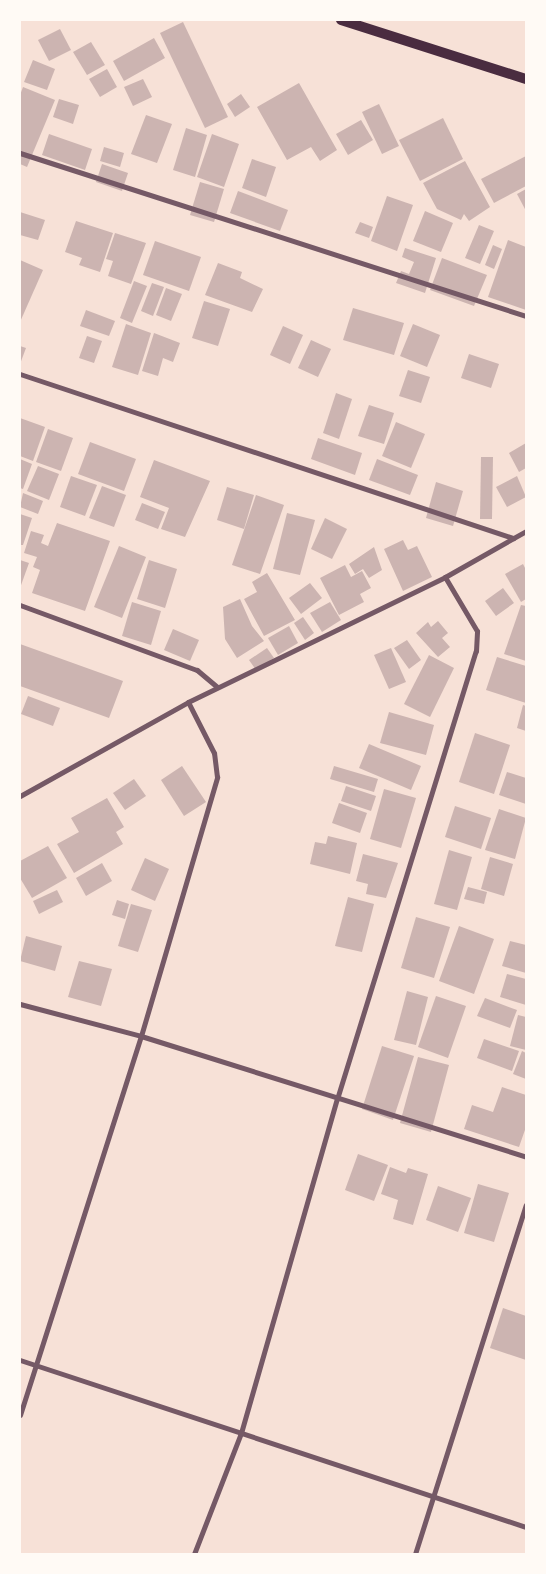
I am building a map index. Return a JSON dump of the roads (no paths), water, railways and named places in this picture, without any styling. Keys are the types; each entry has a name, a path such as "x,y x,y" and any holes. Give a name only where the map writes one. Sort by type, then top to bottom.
{"main road":[{"path":"341,20 526,78"}],"street":[{"path":"20,153 526,316"},
{"path":"20,374 513,538"},
{"path":"20,796 188,702 445,577 526,531"},
{"path":"194,1554 240,1433 337,1099 476,651 477,631 445,577"},
{"path":"20,605 197,670 217,687"},
{"path":"20,1415 141,1036 217,777 214,753 188,702"},
{"path":"20,1004 141,1036 526,1157"},
{"path":"415,1554 526,1205"},
{"path":"20,1360 526,1527"}]}
